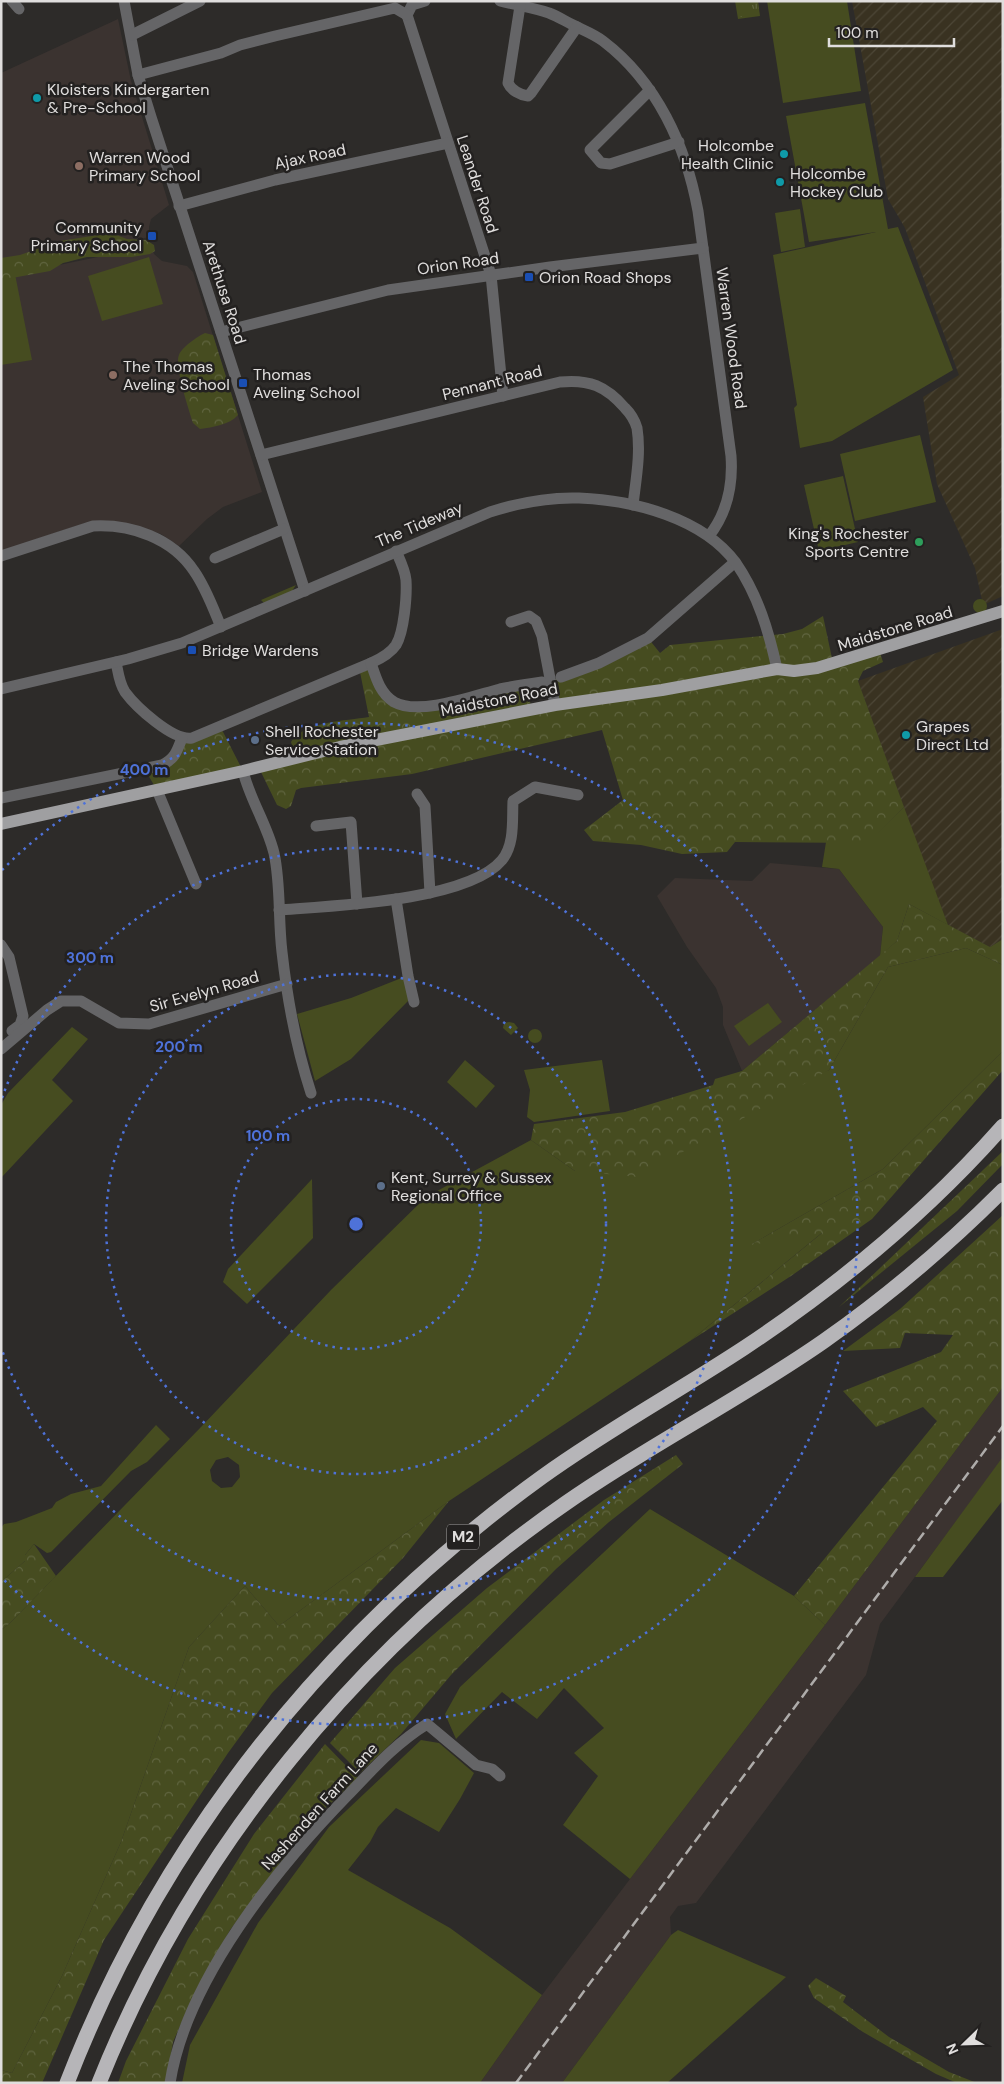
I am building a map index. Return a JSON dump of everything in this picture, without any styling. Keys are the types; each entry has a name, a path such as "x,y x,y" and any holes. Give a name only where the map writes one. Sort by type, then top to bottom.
{"highway":[{"name":"M2","path":"68,2083 90,2027 118,1970 149,1910 178,1863 249,1759 313,1682 350,1642 450,1548 542,1477 744,1348 832,1285 906,1224 965,1167 1003,1126"},
{"name":"M2","path":"99,2083 131,2010 160,1954 187,1906 228,1842 306,1739 389,1649 475,1572 567,1502 775,1373 877,1303 944,1246 1003,1190"}],"main road":[{"name":"Maidstone Road","path":"1,824 243,772 340,746 555,705 662,690 776,669 794,671 817,668 1003,611"}],"street":[{"name":"Arethusa Road","path":"124,1 132,35 138,75 305,591"},
{"path":"132,35 200,1"},
{"path":"138,75 221,54 240,45 394,5 407,15 412,5 425,1"},
{"name":"Warren Wood Road","path":"500,1 549,13 602,40 630,66 650,90 679,142 692,180 732,463 731,483 725,506 718,522 708,536"},
{"path":"520,6 508,83 510,87 522,95 528,96 531,93 577,27"},
{"name":"Leander Road","path":"407,15 490,275 503,396"},
{"path":"650,90 590,150 601,163 610,164 679,142"},
{"name":"Ajax Road","path":"179,206 275,180 448,143"},
{"name":"Orion Road","path":"222,332 388,290 703,248"},
{"name":"Pennant Road","path":"261,456 503,396 576,380 590,382 615,396 628,411 636,425 638,448 633,505"},
{"name":"The Tideway","path":"1,689 165,649 490,512 512,505 542,500 579,498 633,505 670,516 708,536 735,562 756,600 770,640 776,669"},
{"path":"1,556 93,526 135,530 162,542 194,570 221,627"},
{"path":"215,558 284,528"},
{"path":"116,662 125,692 168,732 182,738 192,738 371,663 388,653 395,646 400,636 406,581 396,551"},
{"name":"Maidstone Road","path":"560,677 599,663 648,638 735,562"},
{"path":"511,622 529,616 536,621 542,636 555,705"},
{"name":"Maidstone Road","path":"371,663 379,686 386,695 395,702 407,706 419,707 502,688 542,682"},
{"path":"1,798 162,765 176,755 182,738"},
{"path":"243,772 246,784 264,821 274,854 282,952 302,1064 311,1093"},
{"path":"280,910 396,899 430,893 484,875 502,859 511,842 513,801 535,787 578,795"},
{"path":"157,790 196,884"},
{"path":"417,794 425,806 430,893"},
{"path":"316,826 351,822 357,904"},
{"path":"396,899 414,1002"},
{"path":"1,944 9,957 23,1016 20,1025 1,1040"},
{"name":"Sir Evelyn Road","path":"1,1049 47,1010 61,1001 81,1001 119,1023 151,1024 287,984"},
{"name":"Nashenden Farm Lane","path":"170,2083 179,2043 190,2015 244,1920 302,1844 393,1749 427,1724 476,1766 492,1770 500,1776"}],"shaded area":[{"path":"852,1 1003,1 1003,596 983,605 975,568 937,484 923,397 959,375 905,228 888,199"},
{"name":"Warren Wood Primary School","path":"118,19 131,81 169,205 151,219 149,237 57,258 1,267 1,73"},
{"name":"The Thomas Aveling School","path":"151,246 154,254 162,261 187,266 193,272 262,492 223,507 207,519 179,546 161,534 134,525 85,523 1,551 1,277"},
{"path":"1003,629 1003,939 990,947 948,925 858,681"},
{"path":"770,863 839,869 883,927 880,956 742,1071 723,1025 723,1007 716,988 687,947 657,896 675,878 752,881"},
{"path":"1003,1387 1003,1458 880,1624 866,1675 696,1903 678,1906 670,1917 671,1935 562,2083 480,2083 542,1995 825,1625"}],"green space":[{"path":"735,1 758,1 760,16 738,19"},
{"path":"767,1 847,1 861,91 783,103"},
{"path":"758,2 759,15 740,17 739,4"},
{"path":"865,103 888,229 898,227 953,370 832,441 800,448 794,408 797,405 773,255 876,232 809,242 786,116"},
{"path":"800,209 805,247 781,252 775,213"},
{"path":"111,233 127,239 146,240 154,245 155,251 150,254 132,257 87,257 63,263 50,271 1,280 1,258 20,255 60,241"},
{"path":"149,257 163,304 102,321 88,276"},
{"path":"15,274 32,360 1,365 1,277"},
{"path":"205,333 213,335 238,415 225,423 200,429 193,423 183,388 178,360 183,349 194,339"},
{"path":"920,435 936,502 855,521 840,454"},
{"path":"843,476 858,542 819,551 804,485"},
{"path":"296,585 292,591 264,603 261,600"},
{"path":"977,599 983,599 987,606 983,613 977,613 973,609 973,603"},
{"path":"823,616 833,663 879,650 883,662 863,671 858,681 904,807 869,843 735,842 727,852 682,854 641,845 593,841 584,830 623,800 602,730 412,774 301,788 296,790 291,806 286,809 277,805 261,772 296,757 291,742 305,730 326,723 369,717 359,667 371,663 379,686 407,706 528,684 531,709 555,705 551,681 648,638 660,653 670,645 783,634 802,629"},
{"path":"220,726 243,771 157,790 145,770 162,765 182,738"},
{"path":"904,807 948,925 909,904 897,941 880,956 883,927 839,869 822,867 826,842 869,842"},
{"path":"909,904 990,947 1003,939 1003,965 966,948 888,967 829,1070 638,1177 575,1171 531,1140 534,1124 625,1112 713,1085 715,1079 742,1071 897,941"},
{"path":"966,948 1003,965 1003,1051 883,1169 752,1244 823,1232 690,1341 449,1501 279,1626 245,1586 189,1647 121,1842 62,1976 12,2073 1,2070 1,1630 201,1427 331,1290 426,1197 531,1140 575,1171 829,1070 888,967","holes":["228,1457 239,1465 240,1477 232,1487 221,1488 212,1481 210,1470 216,1460"]},
{"path":"404,977 409,1000 351,1059 315,1081 297,1014 351,998"},
{"path":"768,1003 782,1022 749,1046 734,1026"},
{"path":"504,1023 514,1023 518,1028 511,1035 503,1028"},
{"path":"72,1027 88,1039 52,1080 73,1101 1,1178 1,1105 8,1093"},
{"path":"532,1029 538,1029 542,1036 538,1043 532,1043 528,1039 528,1033"},
{"path":"1003,1051 1003,1070 872,1219 791,1276 690,1341 822,1233 750,1245 883,1169"},
{"path":"465,1060 495,1086 476,1108 447,1082"},
{"path":"602,1060 610,1111 534,1122 527,1117 530,1090 524,1070"},
{"path":"1003,1151 1003,1164 957,1211 839,1307"},
{"path":"312,1179 313,1238 247,1304 223,1282 228,1269"},
{"path":"1003,1215 1003,1387 825,1625 794,1596 937,1421 923,1407 876,1427 843,1391 941,1352 953,1335 905,1333 900,1348 843,1351 900,1309"},
{"path":"156,1425 170,1439 147,1462 131,1471 51,1552 47,1553 34,1544 25,1555 25,1561 1,1582 1,1528 4,1524 16,1522 52,1508 56,1502 71,1494 101,1486"},
{"path":"676,1455 683,1464 609,1522 556,1569 451,1675 401,1734 360,1773 330,1743 395,1668 487,1588 604,1500"},
{"path":"1002,1458 1003,1500 943,1577 915,1577"},
{"path":"449,1501 403,1558 272,1693 228,1753 104,1940 42,2083 1,2083 1,2070 12,2073 62,1976 121,1842 189,1647 245,1586 279,1626"},
{"path":"650,1509 794,1596 825,1625 630,1879 563,1825 598,1776 574,1753 604,1728 564,1688 537,1719 502,1692 456,1739 445,1714 460,1687"},
{"path":"34,1544 56,1576 1,1630 1,1582 25,1561 25,1555"},
{"path":"421,1740 439,1743 474,1773 460,1799 439,1832 396,1808 378,1827 370,1842 348,1870 450,1928 542,1995 480,2083 182,2083 190,2045 258,1923 329,1827"},
{"path":"325,1744 358,1778 319,1814 230,1930 191,2001 173,2042 166,2083 118,2083 126,2061 188,1939 254,1834"},
{"path":"678,1930 786,1977 667,2083 562,2083 671,1935"},
{"path":"816,1978 846,1996 843,2002 889,2037 949,2072 977,2083 957,2083 936,2074 863,2032 814,1998 808,1986"}],"railway":[{"path":"516,2083 1003,1426"}],"place":[{"name":"Kloisters Kindergarten & Pre-School","path":"37,98"},
{"name":"Holcombe Health Clinic","path":"784,154"},
{"name":"Warren Wood Primary School","path":"79,166"},
{"name":"Holcombe Hockey Club","path":"780,182"},
{"name":"Community Primary School","path":"152,236"},
{"name":"Orion Road Shops","path":"529,277"},
{"name":"The Thomas Aveling School","path":"113,375"},
{"name":"Thomas Aveling School","path":"243,383"},
{"name":"King's Rochester Sports Centre","path":"919,542"},
{"name":"Bridge Wardens","path":"192,650"},
{"name":"Grapes Direct Ltd","path":"906,735"},
{"name":"Shell Rochester Service Station","path":"255,740"},
{"name":"Kent, Surrey & Sussex Regional Office","path":"381,1186"}]}
